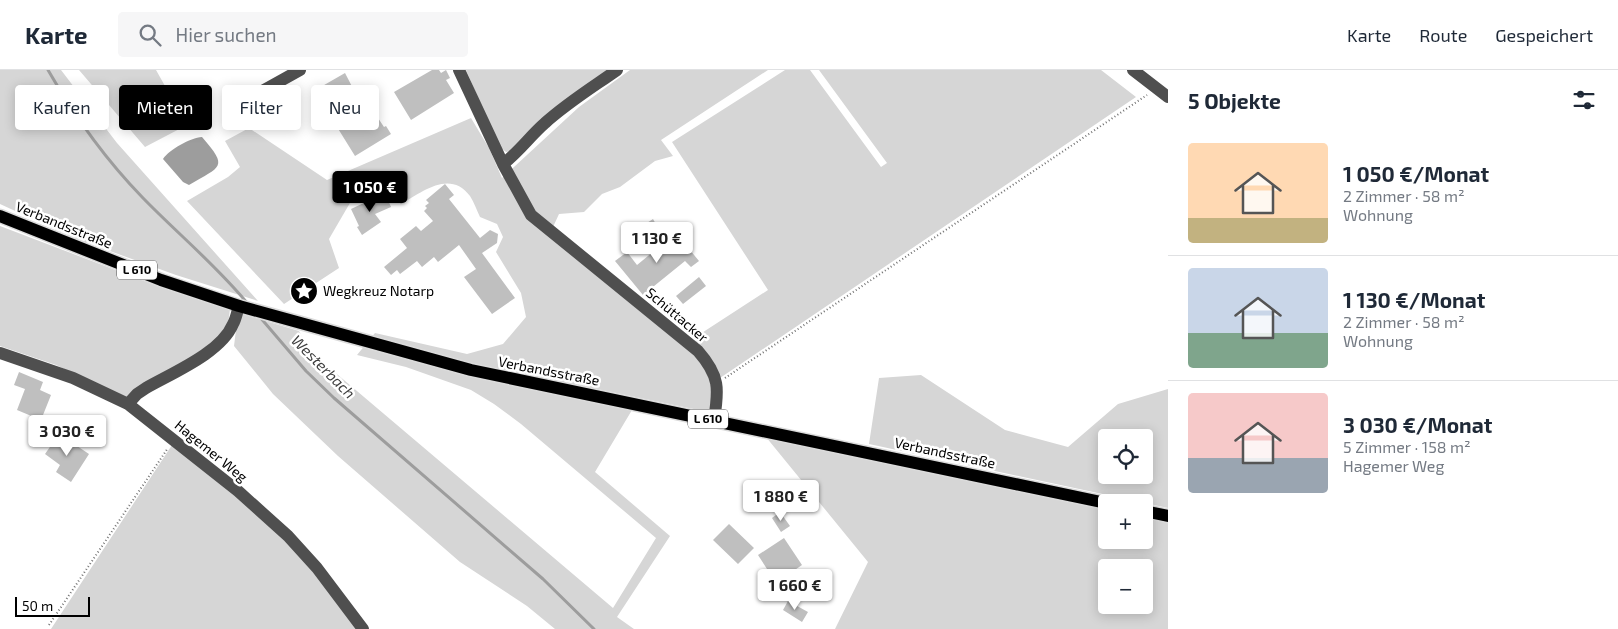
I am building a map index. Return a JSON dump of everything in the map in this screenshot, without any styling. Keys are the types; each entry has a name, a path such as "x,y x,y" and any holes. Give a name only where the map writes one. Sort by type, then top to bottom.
{"main road":[{"name":"Verbandsstraße","path":"0,216 161,280 250,309 471,370 1098,501"},
{"path":"1153,513 1168,516"}],"street":[{"path":"273,85 300,70"},
{"name":"Schüttacker","path":"460,70 504,164 531,215 698,351 711,368 717,384 718,398 714,420"},
{"path":"504,164 551,118 617,70"},
{"path":"1133,70 1168,97"},
{"path":"128,404 146,388 199,358 217,345 233,325 250,309"},
{"name":"Hagemer Weg","path":"0,353 73,378 128,404 238,491 288,536 317,568 363,629"}],"path":[{"path":"717,384 1149,93"},
{"path":"49,626 173,440"}],"shaded area":[{"path":"0,70 61,70 73,85 15,85 15,130 107,130 258,301 176,275 74,238 0,204"},
{"path":"79,70 156,70 164,85 119,85 119,117 109,105 109,85 92,85"},
{"path":"466,70 607,70 511,151 506,152 499,146"},
{"path":"630,70 768,70 661,140 673,156 655,161 620,187 602,194 584,212 559,214 553,227 698,351 712,378 713,413 500,369 498,381 632,410 595,472 670,536 617,617 634,629 555,629 527,606 460,562 338,456 273,394 234,346 236,330 242,314 299,331 305,342 305,347 613,608 656,538 521,424 494,404 471,390 406,367 357,355 375,333 467,354 503,344 526,317 521,293 496,252 503,237 497,224 480,217 470,196 462,188 454,184 436,185 401,204 377,183 354,196 329,239 339,268 284,304 187,201 228,177 240,167 225,141 245,130 252,130 327,180 471,118 489,148 502,178 579,107"},
{"path":"785,70 810,70 881,167 887,163 819,70 1101,70 1136,97 720,378 694,338 768,290 672,142"},
{"path":"130,130 177,130 145,147"},
{"path":"202,137 216,155 218,166 189,185 183,182 163,159 170,151 192,139"},
{"path":"0,226 147,282 230,309 228,325 218,339 128,399 56,365 0,346"},
{"path":"921,375 1005,430 1068,447 1118,404 1168,389 1168,508 1153,505 1153,494 1103,494 869,444 879,378"},
{"path":"766,437 1098,507 1098,549 1153,549 1153,519 1168,523 1168,629 835,629 868,562"},
{"path":"172,445 238,494 286,539 360,629 51,629"}],"building":[{"path":"432,70 439,70 441,73 446,70 450,78 446,80 454,93 411,120 394,92"},
{"path":"345,73 351,85 324,85"},
{"path":"379,120 391,134 355,156 339,130 379,130"},
{"path":"445,184 454,195 449,199 480,238 490,230 498,234 497,243 482,253 515,298 492,314 464,277 476,269 459,245 438,262 434,257 422,267 417,261 400,274 397,270 391,275 384,267 407,248 400,239 416,226 421,231 433,221 424,211 427,208 425,206 429,203 426,200"},
{"path":"385,193 391,207 375,214 381,222 362,235 351,209"},
{"path":"653,219 657,226 632,243 627,236"},
{"path":"676,233 699,261 691,267 685,261 643,295 615,261 627,252 637,265"},
{"path":"699,277 706,286 683,304 676,296"},
{"path":"19,372 43,382 40,390 51,395 41,420 17,410 25,389 14,385"},
{"path":"59,434 89,454 71,482 56,472 60,465 45,454"},
{"path":"780,512 790,526 781,532 772,518"},
{"path":"729,524 754,548 738,564 713,540"},
{"path":"784,538 802,565 776,583 758,555"},
{"path":"788,601 808,612 802,622 783,610"}],"waterway":[{"name":"Westerbach","path":"48,70 80,121 116,169 223,276 248,304"},
{"name":"Westerbach","path":"259,316 306,371 334,398 543,579 594,629"}],"place":[{"name":"Wegkreuz Notarp","path":"304,291"}]}
